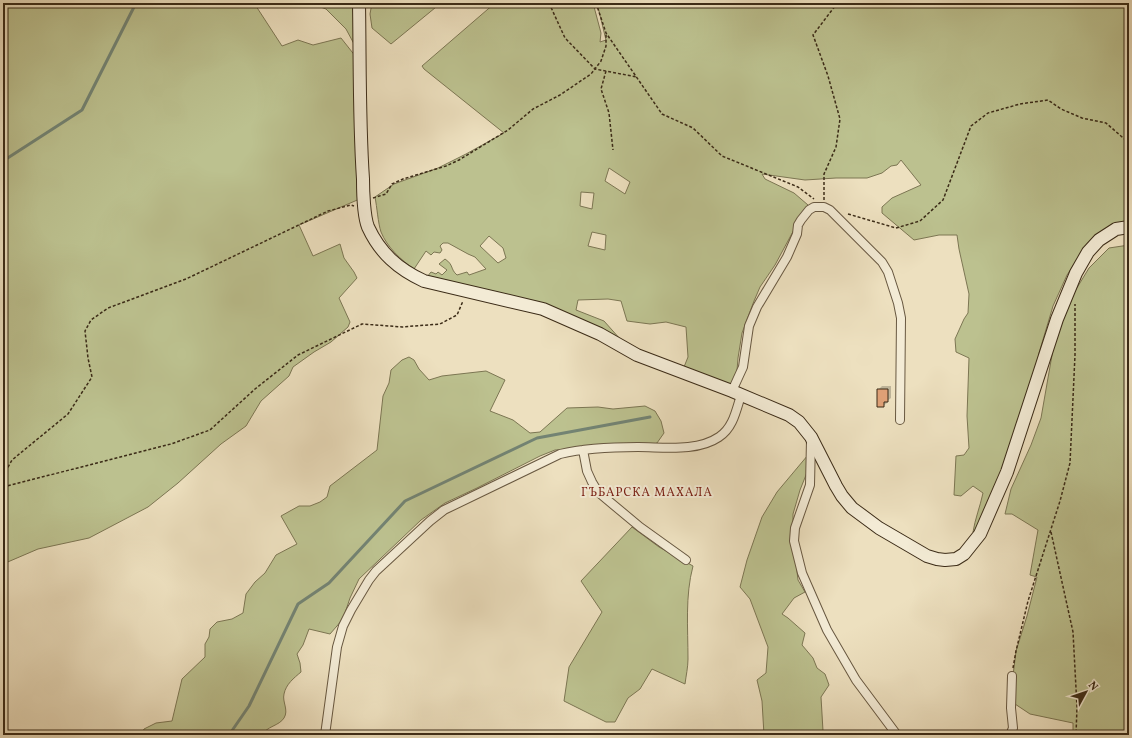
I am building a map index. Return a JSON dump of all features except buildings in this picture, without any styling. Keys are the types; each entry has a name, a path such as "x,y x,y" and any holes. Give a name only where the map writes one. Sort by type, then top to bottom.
{"street":[{"path":"359,3 361,81 360,144 364,204 367,225 375,240 386,255 409,274 424,281 543,309 600,334 637,355 737,393 789,415 799,422 811,437 836,486 852,508 879,528 927,556 937,559 956,558 964,554 980,534 1008,472 1057,319 1076,273 1088,252 1099,240 1116,229 1129,227"},
{"path":"325,735 337,647 343,626 354,604 376,571 444,510 560,454 583,450 637,447 684,448 707,443 725,432 733,422 749,326 757,307 787,257 797,234 798,225 809,210 814,207 824,207 830,210 882,262 888,272 901,318 900,420"},
{"path":"811,437 810,485 794,535 794,541 802,573 827,630 856,680 897,735"},
{"path":"583,450 588,471 598,492 640,527 686,560"},
{"path":"1010,735 1013,728 1011,708 1012,676"}],"path":[{"path":"549,3 565,38 595,69 636,77"},
{"path":"596,3 606,33 662,114 693,128 722,156 798,187 824,207"},
{"path":"824,207 824,174 836,147 840,119 828,76 813,35 838,3"},
{"path":"3,476 12,460 68,414 92,377 85,330 91,320 108,308 186,279 328,211 351,205 364,204 386,194 392,184 397,181 446,166 459,160 508,130 533,109 560,95 591,74 601,61 606,46 606,33"},
{"path":"606,71 601,89 609,113 613,150"},
{"path":"846,214 896,228 920,221 943,200 971,126 988,113 1020,104 1048,100 1061,109 1082,118 1106,123 1129,143"},
{"path":"3,487 171,444 210,430 256,389 298,356 362,324 402,327 440,324 457,315 468,291"},
{"path":"1012,676 1016,651 1028,601 1070,463 1075,355 1075,301"},
{"path":"1050,530 1073,632 1077,707 1076,735"}],"green space":[{"path":"3,3 254,3 282,46 298,40 313,45 341,38 360,62 362,198 299,225 313,256 340,244 344,258 357,278 339,298 350,322 348,327 331,342 293,367 289,376 261,401 246,426 221,444 178,483 148,507 89,538 38,549 3,564"},
{"path":"310,3 357,3 360,55 346,29 326,9"},
{"path":"372,3 441,3 391,44 372,28 370,14"},
{"path":"495,3 593,3 601,33 600,42 606,40 597,3 1129,3 1129,226 1083,251 1067,275 1053,306 1039,353 1035,376 985,519 973,532 983,493 973,486 961,496 954,495 956,456 964,455 969,448 967,416 969,358 956,352 955,339 968,313 969,294 957,235 939,235 914,240 882,213 882,207 892,198 921,185 901,160 897,165 891,166 882,173 867,178 805,180 762,174 765,179 794,193 808,205 775,265 760,287 754,301 742,333 736,383 734,388 684,367 688,357 686,327 666,322 650,324 627,321 621,301 608,299 578,300 576,310 604,321 621,340 427,277 431,272 436,274 438,272 442,275 447,270 439,264 445,259 450,263 453,271 457,275 467,272 469,275 486,269 475,257 448,243 443,243 440,246 442,250 440,253 434,252 431,255 426,251 414,269 395,253 381,232 375,197 394,184 438,168 504,133 422,66","holes":["609,168 630,182 625,194 605,181","581,192 594,193 592,209 580,206","592,232 606,235 605,250 588,246","489,236 503,248 506,258 498,263 480,246"]},
{"path":"1129,245 1129,735 1073,735 1073,723 1030,714 1015,704 1013,676 1016,651 1037,577 1030,575 1038,530 1012,514 1005,514 1011,489 1031,445 1041,418 1055,338 1069,301 1089,268 1109,248"},
{"path":"409,357 414,360 419,369 429,380 442,376 486,371 505,380 490,411 513,420 530,433 540,432 567,408 598,407 613,409 645,406 655,411 661,421 664,433 657,443 649,446 555,450 445,503 421,520 359,579 350,598 343,619 330,634 309,629 303,645 297,654 301,672 288,684 285,690 284,700 286,712 284,718 262,735 141,735 144,729 156,723 172,721 182,679 205,657 205,644 209,637 210,629 217,622 232,619 243,613 246,594 255,582 265,573 276,555 297,544 281,516 299,506 310,506 320,502 327,497 330,486 377,450 383,396 389,383 391,370 402,360"},
{"path":"808,455 808,470 793,514 793,538 798,580 805,592 794,598 782,614 805,633 802,645 813,658 817,668 825,674 829,685 821,697 823,731 821,735 764,735 762,701 757,680 766,673 768,647 750,599 740,587 747,560 762,517 777,492"},
{"path":"632,527 659,547 693,566 690,577 688,600 688,659 685,684 652,669 640,689 628,698 615,722 606,722 564,701 569,667 602,612 581,581"}],"waterway":[{"path":"3,161 82,110 136,3"},
{"path":"229,735 249,706 298,604 329,583 405,501 537,438 650,417"}],"district":[{"name":"ГЪБАРСКА МАХАЛА","path":"647,493"}]}
